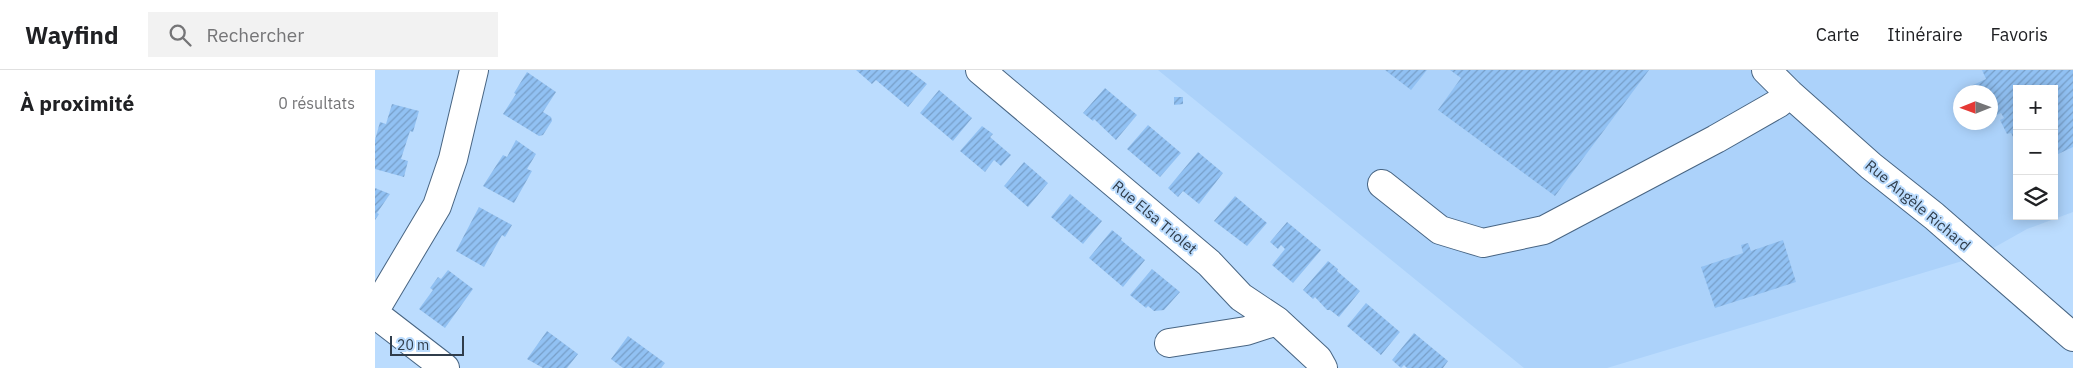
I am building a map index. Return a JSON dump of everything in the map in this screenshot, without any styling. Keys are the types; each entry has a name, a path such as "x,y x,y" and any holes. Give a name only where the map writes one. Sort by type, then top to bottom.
{"street":[{"path":"375,310 437,206 453,159 474,70"},
{"name":"Rue Elsa Triolet","path":"980,70 1209,263 1241,297 1277,320 1318,359 1323,368"},
{"name":"Rue Angèle Richard","path":"1766,70 1790,94 1871,166 1934,216 2073,337"},
{"path":"1382,184 1440,230 1483,243 1544,230 1717,139 1779,103 1790,94"},
{"path":"375,314 445,368"},
{"path":"1169,344 1246,331 1277,320"}],"shaded area":[{"path":"1158,70 2073,70 2073,212 2058,218 2058,85 2013,85 2013,220 2051,220 2027,229 1979,256 1607,368 1524,368"}],"building":[{"path":"856,70 909,70 927,84 908,107 876,80 872,84"},
{"path":"1385,70 1427,70 1411,90"},
{"path":"1450,70 1649,70 1555,196 1438,110 1461,78"},
{"path":"1982,70 2073,70 2073,147 2058,154 2058,85 2013,85 2013,137 2011,133 2007,134 2000,120 2004,118 2001,113 1998,114 1998,85 1973,85 1986,79"},
{"path":"527,72 556,92 543,112 551,117 552,121 543,135 539,136 503,114"},
{"path":"1105,88 1137,115 1116,140 1094,119 1093,121 1083,113"},
{"path":"939,90 972,118 953,141 920,113"},
{"path":"1174,97 1183,97 1183,104 1174,105"},
{"path":"392,104 419,111 413,132 410,131 401,159 408,161 404,177 375,169 375,140 380,122 386,124"},
{"path":"1148,125 1181,153 1160,177 1127,149"},
{"path":"982,126 993,134 990,137 1011,155 1001,166 994,160 985,172 960,151"},
{"path":"516,140 536,154 527,169 532,171 514,203 483,186 503,155 507,157"},
{"path":"1198,152 1223,173 1199,204 1183,191 1178,197 1168,188"},
{"path":"1024,162 1048,183 1028,207 1004,186"},
{"path":"375,188 390,194 377,213 379,214 375,220"},
{"path":"1070,194 1102,221 1083,244 1051,217"},
{"path":"1235,196 1267,223 1247,246 1214,221"},
{"path":"479,207 512,225 505,237 502,235 484,267 456,251"},
{"path":"1287,222 1321,250 1293,283 1272,265 1285,249 1281,245 1278,249 1270,242"},
{"path":"1112,230 1145,260 1123,287 1089,258"},
{"path":"1783,240 1796,282 1715,308 1701,267 1743,253 1741,245 1748,243 1751,251"},
{"path":"1328,261 1360,291 1339,317 1330,310 1327,310 1315,297 1313,299 1303,290"},
{"path":"1152,269 1180,292 1164,310 1154,311 1148,306 1146,308 1130,295"},
{"path":"448,270 473,289 445,328 419,309 433,290 430,288 438,277 441,279"},
{"path":"1366,303 1400,332 1381,355 1347,326"},
{"path":"547,331 578,354 567,368 543,368 527,359"},
{"path":"1414,333 1448,361 1443,368 1407,368 1404,365 1401,368 1392,360"},
{"path":"628,336 665,363 661,368 623,368 611,359"}]}
